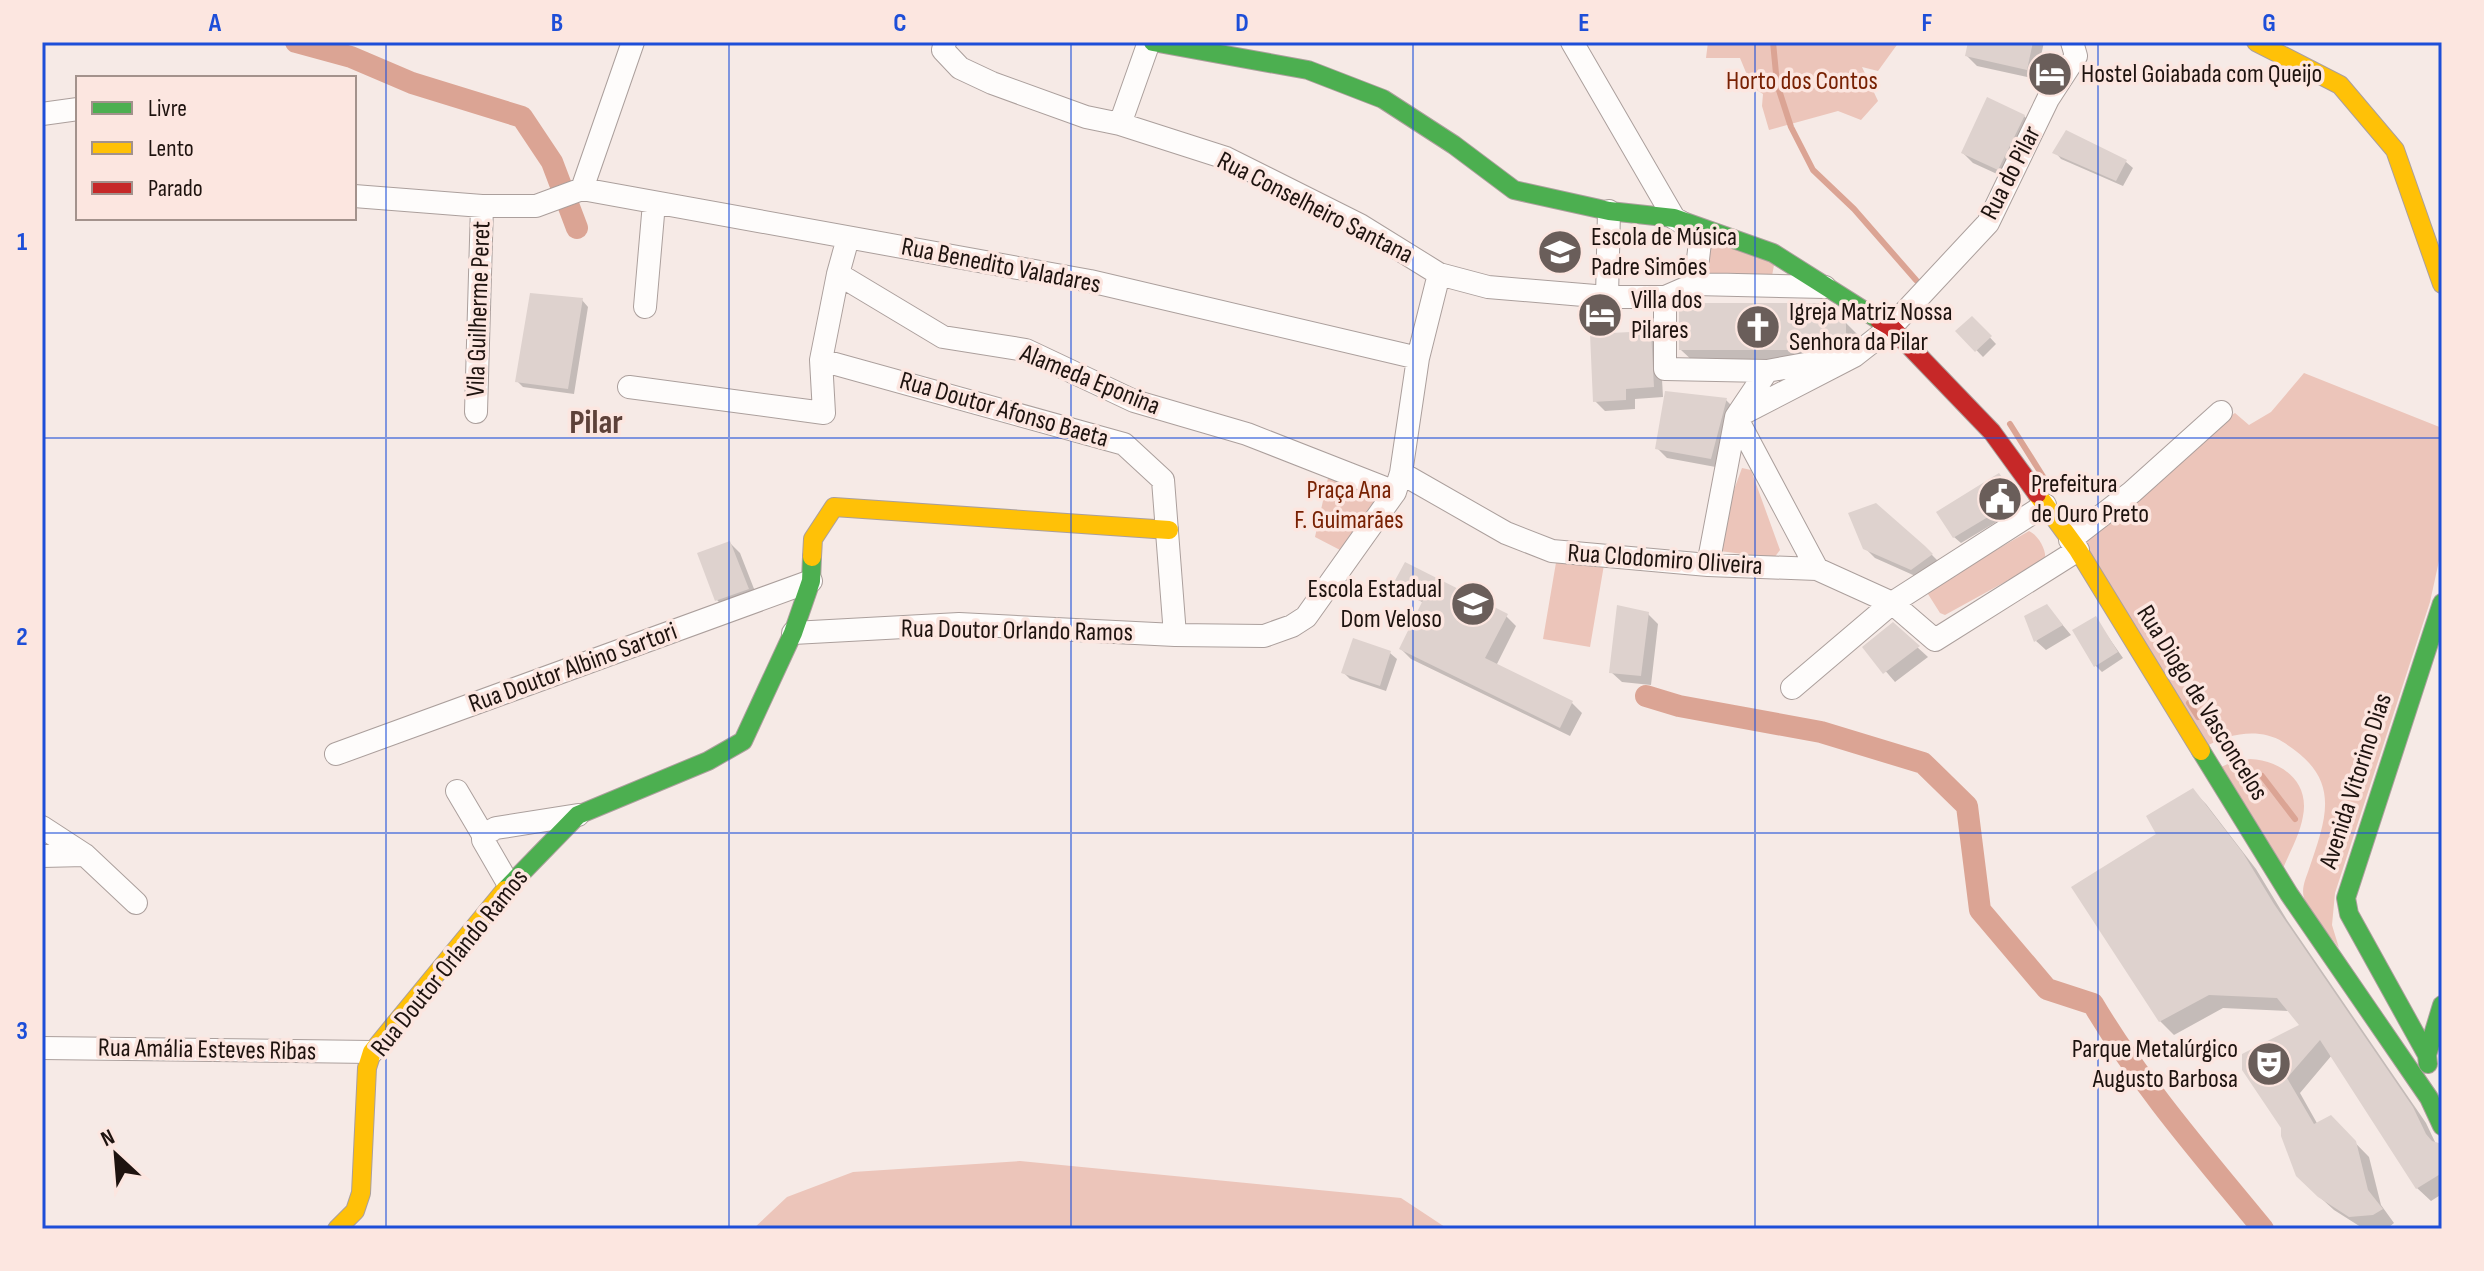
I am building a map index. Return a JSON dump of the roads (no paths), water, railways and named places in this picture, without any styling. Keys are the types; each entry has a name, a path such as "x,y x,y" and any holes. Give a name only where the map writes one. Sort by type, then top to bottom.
{"street":[{"path":"356,196 482,206 536,206 578,190 633,42"},
{"name":"Rua Conselheiro Santana","path":"945,42 943,50 960,68 1086,117 1120,124 1226,158 1360,225 1439,274 1488,287 1607,297 1665,297"},
{"path":"1120,124 1151,42"},
{"name":"Rua Diogo de Vasconcelos","path":"1151,42 1308,70 1383,99 1454,145 1514,190 1609,211 1674,218 1773,253 1891,327 1992,432 2074,545 2289,894 2429,1098 2442,1126"},
{"path":"1572,42 1674,218 1701,234 1695,284"},
{"name":"Rua do Pilar","path":"1736,417 1854,356 1891,327 1988,223 2048,99 2076,56 2072,42"},
{"path":"2256,42 2340,85 2395,150 2442,284"},
{"path":"42,114 76,109"},
{"name":"Rua Benedito Valadares","path":"578,190 1090,281 1418,358"},
{"path":"645,307 654,203"},
{"name":"Vila Guilherme Peret","path":"476,412 482,206"},
{"path":"1607,297 1609,211"},
{"path":"629,387 824,413 821,360 848,238"},
{"name":"Alameda Eponina","path":"838,274 943,337 1026,350 1134,401 1398,482"},
{"path":"1398,482 1418,358 1439,274"},
{"path":"1838,294 1824,286 1695,284 1665,297 1665,369 1767,371 1854,356"},
{"name":"Rua Doutor Afonso Baeta","path":"821,360 1124,444 1163,480 1175,635"},
{"path":"1708,565 1736,417 1767,371"},
{"path":"2074,545 2221,412"},
{"path":"1736,417 1817,569"},
{"name":"Rua Clodomiro Oliveira","path":"1398,482 1552,551 1708,565 1817,569 1892,603 1935,640 2074,545"},
{"name":"Rua Doutor Orlando Ramos","path":"337,1229 355,1211 361,1193 367,1068 372,1052 509,885 578,815 708,761 743,741 793,633 959,624 1175,635 1264,636 1292,626 1306,617 1398,482"},
{"path":"1792,688 1892,603 2045,505"},
{"path":"793,633 811,581 813,539 834,507 1169,530"},
{"name":"Rua Doutor Albino Sartori","path":"336,754 811,581"},
{"name":"Avenida Vitorino Dias","path":"2427,1055 2354,922 2346,898 2442,603"},
{"path":"457,791 509,885"},
{"path":"483,835 496,828 578,815"},
{"path":"42,827 85,855 136,903"},
{"path":"42,856 85,855"},
{"path":"2429,1098 2427,1055 2442,1005"},
{"name":"Rua Amália Esteves Ribas","path":"42,1048 372,1052"}],"waterway":[{"path":"296,42 351,57 412,83 522,117 552,162 577,228"},
{"path":"1773,42 1777,84 1791,127 1813,170 1854,209 1916,280"},
{"path":"2010,424 2044,478"},
{"path":"1646,696 1679,706 1821,732 1923,763 1967,806 1980,910 2047,989 2093,1004 2152,1092 2263,1229"},
{"path":"2189,703 2198,717"},
{"path":"2262,776 2295,819"}],"place":[{"name":"Hostel Goiabada com Queijo","path":"2050,74"},
{"name":"Escola de Música Padre Simões","path":"1560,252"},
{"name":"Villa dos Pilares","path":"1600,315"},
{"name":"Igreja Matriz Nossa Senhora da Pilar","path":"1758,327"},
{"name":"Prefeitura de Ouro Preto","path":"2000,499"},
{"name":"Escola Estadual Dom Veloso","path":"1473,604"},
{"name":"Parque Metalúrgico Augusto Barbosa","path":"2269,1064"}],"district":[{"name":"Pilar","path":"596,422"}],"park label":[{"name":"Horto dos Contos","path":"1802,81"},
{"name":"Praça Ana F. Guimarães","path":"1349,505"}]}
